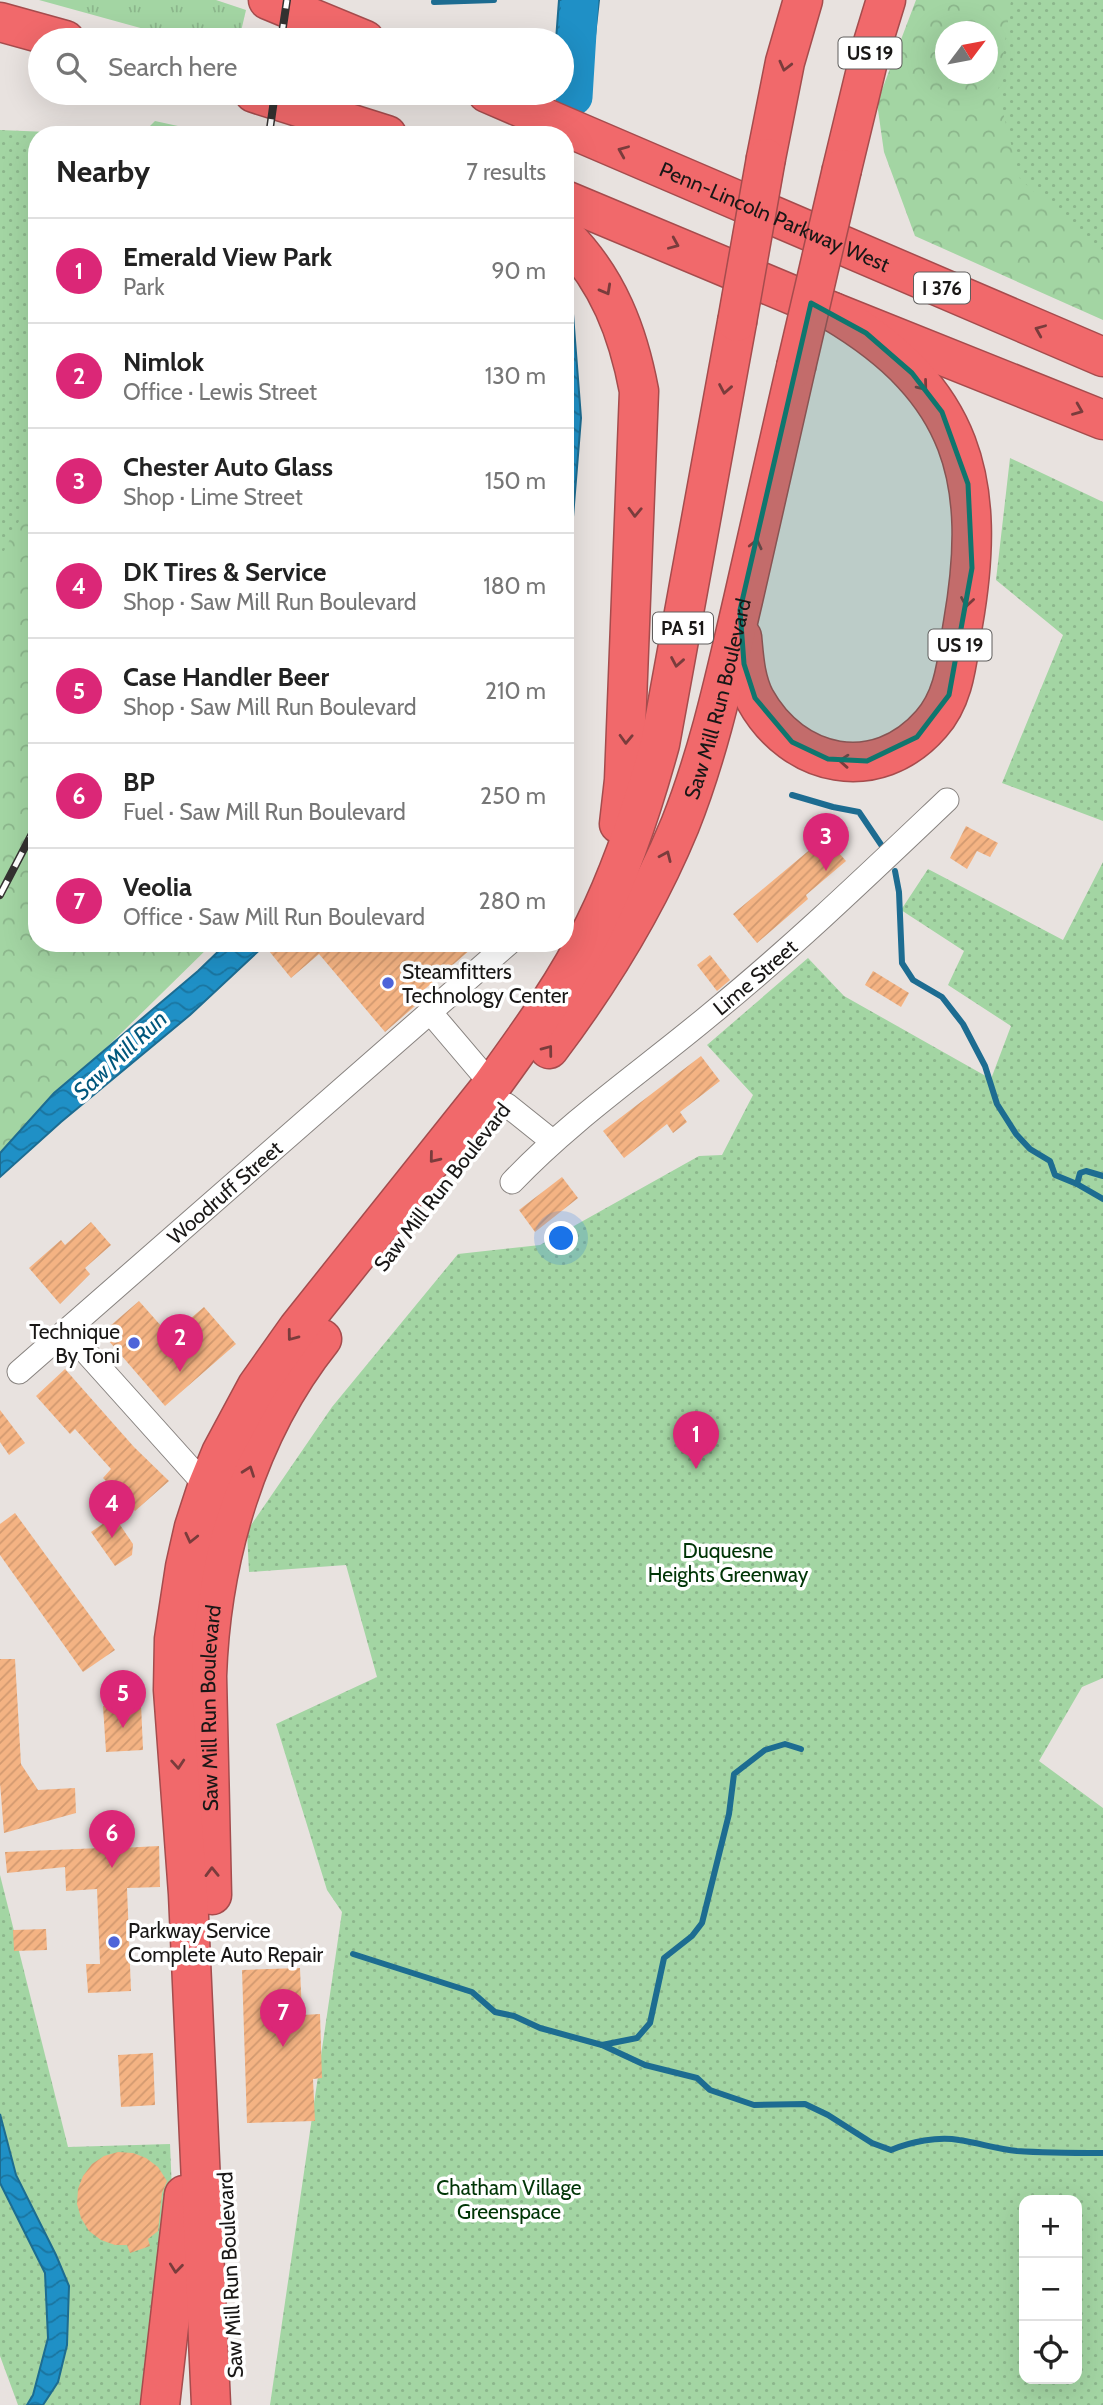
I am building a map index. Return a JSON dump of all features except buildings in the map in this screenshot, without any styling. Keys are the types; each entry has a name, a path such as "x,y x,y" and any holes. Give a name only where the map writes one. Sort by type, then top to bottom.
{"highway":[{"path":"268,0 336,28"},
{"name":"Saw Mill Run Boulevard","path":"236,2405 212,1892 208,1676 212,1610 228,1536 253,1459 269,1422 300,1370 499,1095 595,925 632,837 660,744 766,158 785,62 803,0"},
{"path":"856,106 859,0"},
{"name":"Saw Mill Run Boulevard","path":"211,2405 188,1894 173,1675 178,1605 194,1527 207,1487 237,1420 277,1356 596,982 643,904 663,864 708,744 856,106 886,0"},
{"path":"0,22 28,30"},
{"path":"292,105 358,126"},
{"name":"Penn-Lincoln Parkway West","path":"515,105 564,126"},
{"name":"Penn-Lincoln Parkway West","path":"574,130 1103,357"},
{"path":"574,204 833,312 1103,420"},
{"path":"574,246 590,265 617,311 634,364 639,391 624,780 613,856 595,925"},
{"name":"US 19","path":"740,610 744,664 755,698 776,729 809,753 847,762 867,761 887,755 903,747 942,711 954,679 968,596 973,538 972,510 961,457 942,412 912,373 881,345 833,312"},
{"path":"207,1487 228,1536"},
{"path":"160,2405 197,2078"}],"street":[{"name":"Lime Street","path":"512,1182 552,1141 751,981 947,800"},
{"name":"Woodruff Street","path":"19,1372 499,952"},
{"path":"430,1012 499,1095 552,1141"},
{"path":"67,1331 207,1487"}],"highlighted area":[{"path":"811,303 866,333 912,373 942,412 968,484 972,568 949,695 917,737 867,761 828,759 792,742 755,698 744,664 740,610"}],"green space":[{"path":"39,0 216,0 246,10 242,28 140,28"},
{"path":"916,0 1103,0 1103,320 915,236 884,152 877,103"},
{"path":"1011,0 1103,0 1103,250 1020,179 998,93"},
{"path":"155,121 178,126 150,126"},
{"path":"0,130 28,131 28,503 0,559"},
{"path":"0,211 28,223 28,952 204,952 0,1152"},
{"path":"1010,458 1103,502 1103,821 1002,783 1063,635 996,580"},
{"name":"Duquesne Heights Greenway","path":"1103,862 1103,1678 1082,1687 1039,1761 1103,1808 1103,2405 270,2405 342,1912 327,1890 276,1724 377,1677 346,1565 249,1572 247,1531 332,1407 458,1254 540,1245 699,1156 722,1155 753,1095 707,1045 808,958 844,996 991,1079 1011,1026 948,985 964,951 901,910 928,869 1063,940"},
{"path":"0,1875 68,2147 170,2144 181,2405 18,2405 0,2356"}],"water":[{"path":"559,0 599,0 589,89 574,85 574,28 557,28"},
{"path":"574,327 581,418 574,505"},
{"path":"218,952 257,952 190,1015 61,1122 0,1177 0,1153 54,1093"},
{"path":"0,2114 16,2175 69,2286 67,2345 58,2382 43,2405 27,2405 33,2395 48,2338 45,2273 0,2183"}],"waterway":[{"path":"434,2 494,0"},
{"name":"Saw Mill Run","path":"574,97 580,0"},
{"path":"792,795 859,812 884,849"},
{"path":"895,871 899,892 902,963 913,980 942,997 963,1024 985,1066 997,1104 1016,1134 1030,1149 1050,1161 1055,1175 1103,1199"},
{"path":"1077,1184 1080,1173 1086,1171 1103,1176"},
{"path":"353,1954 472,1992 495,2012 514,2016 540,2028 602,2045 637,2038 650,2023 664,1958 692,1936 702,1923 729,1814 734,1774 765,1750 785,1744 801,1749"},
{"path":"602,2045 645,2065 697,2078 710,2090 754,2105 805,2104 872,2143 891,2150 915,2142 942,2139 1017,2151 1103,2153"}],"railway":[{"path":"283,28 287,0"},
{"path":"270,126 273,105"},
{"path":"0,895 28,841"}],"place":[{"name":"Chester Auto Glass","path":"826,871"},
{"name":"Steamfitters Technology Center","path":"388,983"},
{"name":"Technique By Toni","path":"134,1343"},
{"name":"Nimlok","path":"180,1372"},
{"name":"Emerald View Park","path":"696,1469"},
{"name":"DK Tires & Service","path":"112,1538"},
{"name":"Case Handler Beer","path":"123,1728"},
{"name":"BP","path":"112,1868"},
{"name":"Parkway Service Complete Auto Repair","path":"114,1942"},
{"name":"Veolia","path":"283,2047"}],"park label":[{"name":"Chatham Village Greenspace","path":"509,2199"}]}
